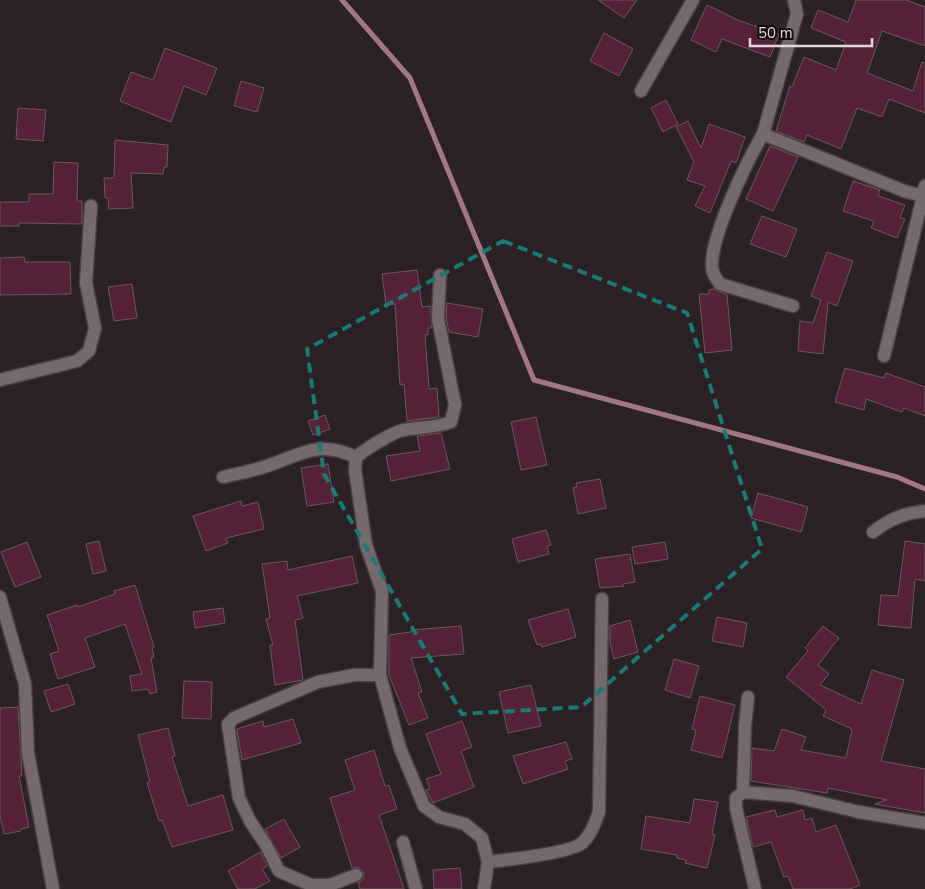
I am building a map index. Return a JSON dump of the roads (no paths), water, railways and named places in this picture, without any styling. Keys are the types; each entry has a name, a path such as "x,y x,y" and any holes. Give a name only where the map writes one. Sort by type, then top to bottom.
{"street":[{"path":"640,91 693,0"},
{"path":"793,306 720,284 713,274 712,263 722,222 763,134 797,14 794,0"},
{"path":"763,134 904,191 924,192 884,356"},
{"path":"0,380 77,361 89,351 95,328 86,283 91,206"},
{"path":"356,457 402,430 438,427 451,422 455,404 438,319 440,275"},
{"path":"223,477 264,467 298,453 322,447 340,449 356,457"},
{"path":"356,457 355,470 366,545 382,591 380,675 400,748 424,806 439,817 465,824 482,838 488,862 484,889"},
{"path":"873,532 888,520 905,513 925,511"},
{"path":"0,597 24,684 28,753 53,889"},
{"path":"488,862 556,851 581,844 591,832 599,812 602,600"},
{"path":"356,875 330,885 311,886 279,871 239,798 228,724 234,718 318,682 354,675 380,675"},
{"path":"743,792 748,696"},
{"path":"755,889 736,808 736,798 743,792 792,796 859,812 925,823"},
{"path":"403,842 416,889"}],"waterway":[{"path":"342,0 410,78 534,380 897,477 925,489"}]}
